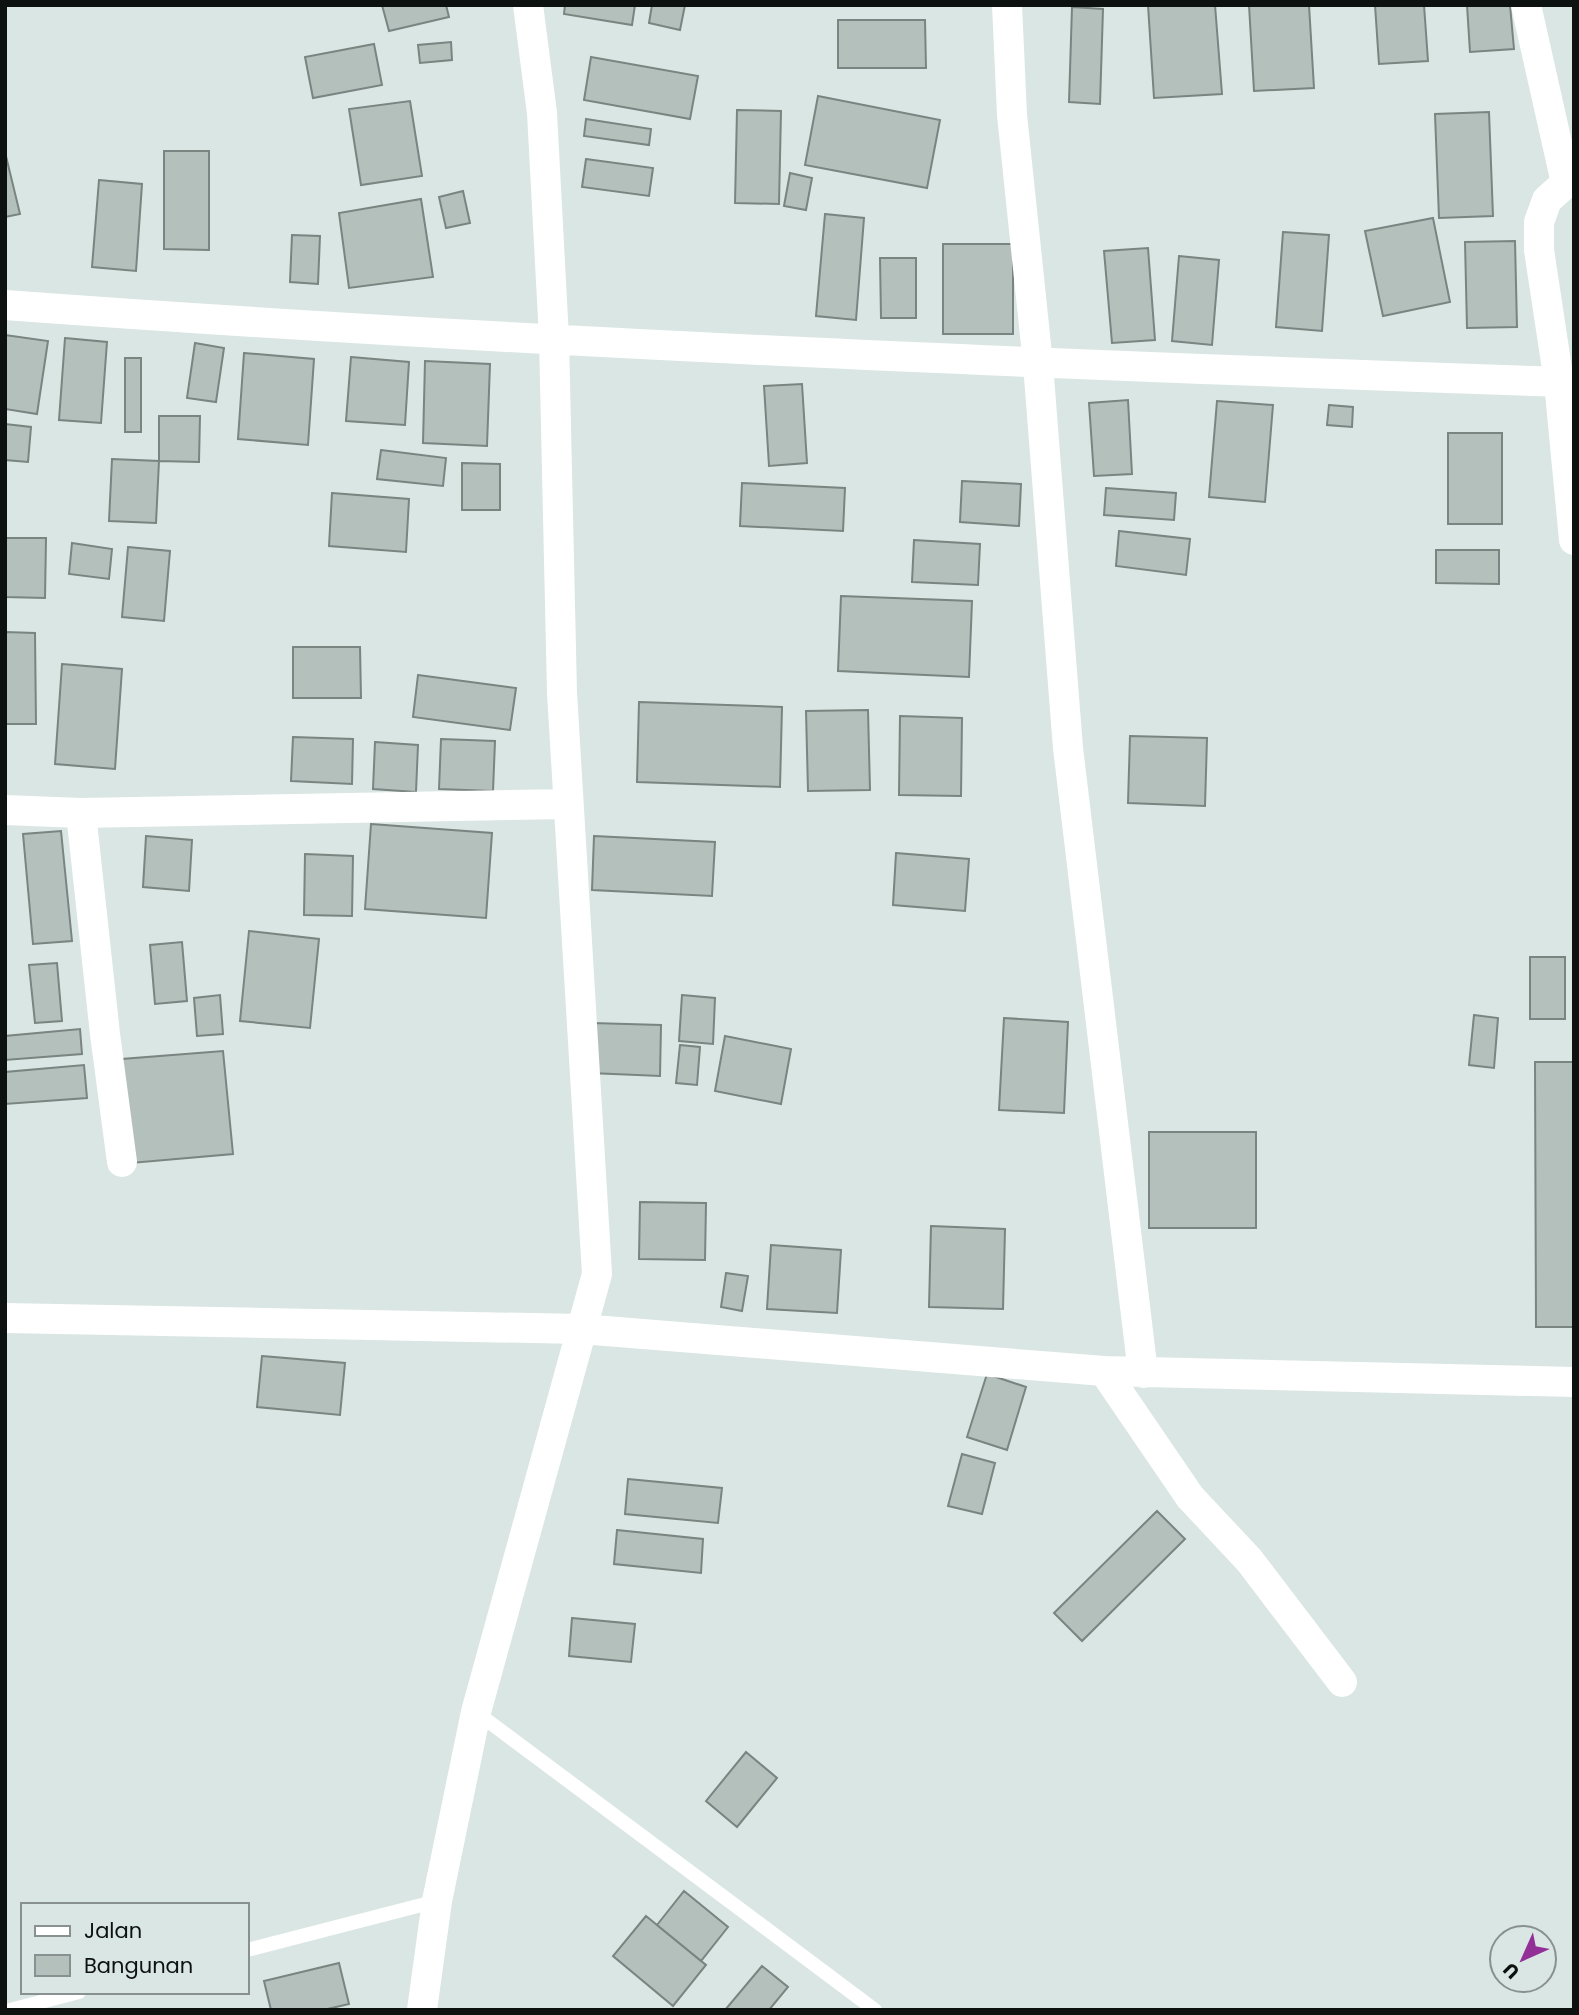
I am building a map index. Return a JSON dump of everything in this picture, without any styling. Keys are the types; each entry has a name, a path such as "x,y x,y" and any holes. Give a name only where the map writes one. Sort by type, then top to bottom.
{"street":[{"path":"422,2010 437,1901 476,1712 597,1274 562,693 554,338 542,113 528,5"},
{"path":"1007,5 1012,115 1038,364 1068,748 1143,1373"},
{"path":"1526,5 1570,182 1547,200 1539,222 1539,250 1559,382 1574,540"},
{"path":"5,305 256,323 1038,364 1559,382"},
{"path":"5,810 81,813 568,803"},
{"path":"81,813 122,1162"},
{"path":"5,1318 581,1329 1104,1371 1574,1382"},
{"path":"1104,1371 1191,1497 1249,1560 1342,1682"}],"lane":[{"path":"476,1712 875,2010"},
{"path":"248,1950 437,1901"},
{"path":"10,2010 71,1994"}],"building":[{"path":"382,5 446,5 449,17 389,31"},
{"path":"565,5 635,5 632,25 564,14"},
{"path":"652,5 685,5 680,30 649,23"},
{"path":"1148,5 1215,5 1222,94 1154,98"},
{"path":"1249,5 1309,5 1314,88 1254,91"},
{"path":"1375,5 1424,5 1428,61 1379,64"},
{"path":"1467,5 1510,5 1514,49 1470,52"},
{"path":"1072,7 1103,9 1100,104 1069,102"},
{"path":"838,20 925,20 926,68 838,68"},
{"path":"451,42 452,60 420,63 418,45"},
{"path":"374,44 382,85 313,98 305,57"},
{"path":"591,57 698,76 690,119 584,100"},
{"path":"818,96 940,120 927,188 805,165"},
{"path":"410,101 422,176 361,185 349,109"},
{"path":"737,110 781,111 779,204 735,203"},
{"path":"1489,112 1493,216 1439,218 1435,114"},
{"path":"586,119 651,129 649,145 584,136"},
{"path":"164,151 209,151 209,250 164,249"},
{"path":"5,152 20,214 5,217"},
{"path":"586,159 653,168 649,196 582,187"},
{"path":"790,173 812,178 806,210 784,206"},
{"path":"99,180 142,184 136,271 92,267"},
{"path":"463,191 470,223 446,228 439,197"},
{"path":"421,199 433,277 349,288 339,213"},
{"path":"825,214 864,218 856,320 816,316"},
{"path":"1433,218 1450,302 1383,316 1365,231"},
{"path":"1283,232 1329,235 1322,331 1276,327"},
{"path":"292,235 320,236 318,284 290,282"},
{"path":"1515,241 1517,327 1467,328 1465,242"},
{"path":"943,244 1013,244 1013,334 943,334"},
{"path":"1148,248 1155,340 1112,343 1104,251"},
{"path":"1179,256 1219,260 1212,345 1172,341"},
{"path":"880,258 916,258 916,318 881,318"},
{"path":"5,335 48,341 37,414 5,409"},
{"path":"65,338 107,342 101,423 59,420"},
{"path":"195,343 224,348 216,402 187,398"},
{"path":"244,353 314,359 308,445 238,439"},
{"path":"351,357 409,362 405,425 346,421"},
{"path":"125,358 141,358 141,432 125,432"},
{"path":"425,361 490,364 487,446 423,443"},
{"path":"802,384 807,463 769,466 764,386"},
{"path":"1128,400 1132,474 1094,476 1089,403"},
{"path":"1217,401 1273,405 1265,502 1209,497"},
{"path":"1329,405 1353,407 1352,427 1327,425"},
{"path":"159,416 200,416 199,462 159,461"},
{"path":"5,424 31,427 28,462 5,460"},
{"path":"1448,433 1502,433 1502,524 1448,524"},
{"path":"381,450 446,458 443,486 377,479"},
{"path":"112,459 159,461 156,523 109,521"},
{"path":"462,463 500,464 500,510 462,510"},
{"path":"962,481 1021,484 1019,526 960,522"},
{"path":"742,483 845,488 843,531 740,526"},
{"path":"1106,488 1176,493 1174,520 1104,515"},
{"path":"332,493 409,499 406,552 329,546"},
{"path":"1119,531 1190,539 1186,575 1116,566"},
{"path":"5,538 46,538 45,598 5,597"},
{"path":"914,540 980,544 978,585 912,582"},
{"path":"72,543 112,549 109,579 69,574"},
{"path":"128,547 170,551 164,621 122,617"},
{"path":"1436,550 1499,550 1499,584 1436,583"},
{"path":"841,596 972,601 969,677 838,671"},
{"path":"5,632 35,633 36,724 5,724"},
{"path":"293,647 360,647 361,698 293,698"},
{"path":"62,664 122,669 115,769 55,764"},
{"path":"418,675 516,688 510,730 413,717"},
{"path":"639,702 782,707 780,787 637,782"},
{"path":"868,710 870,790 808,791 806,711"},
{"path":"900,716 962,718 961,796 899,795"},
{"path":"1130,736 1207,738 1205,806 1128,803"},
{"path":"293,737 353,739 352,784 291,781"},
{"path":"441,739 495,741 493,791 439,789"},
{"path":"375,742 418,745 416,792 373,789"},
{"path":"371,824 492,833 486,918 365,909"},
{"path":"61,831 72,941 33,944 23,834"},
{"path":"146,836 192,840 189,891 143,887"},
{"path":"594,836 715,842 712,896 592,890"},
{"path":"896,853 969,859 965,911 893,905"},
{"path":"305,854 353,856 352,916 304,915"},
{"path":"249,931 319,939 310,1028 240,1021"},
{"path":"182,942 187,1001 155,1004 150,945"},
{"path":"1530,957 1565,957 1565,1019 1530,1019"},
{"path":"57,963 62,1021 35,1023 29,965"},
{"path":"220,995 223,1034 197,1036 194,998"},
{"path":"682,995 715,998 713,1044 679,1041"},
{"path":"1474,1015 1498,1018 1494,1068 1469,1065"},
{"path":"1004,1018 1068,1022 1064,1113 999,1110"},
{"path":"592,1023 661,1025 660,1076 590,1073"},
{"path":"80,1029 82,1054 5,1060 5,1036"},
{"path":"725,1036 791,1049 781,1104 715,1091"},
{"path":"680,1045 700,1047 697,1085 676,1083"},
{"path":"223,1051 233,1154 131,1163 122,1059"},
{"path":"1535,1062 1574,1062 1574,1327 1536,1327"},
{"path":"84,1065 87,1098 5,1104 5,1072"},
{"path":"1149,1132 1256,1132 1256,1228 1149,1228"},
{"path":"640,1202 706,1203 705,1260 639,1259"},
{"path":"931,1226 1005,1229 1003,1309 929,1307"},
{"path":"771,1245 841,1250 837,1313 767,1309"},
{"path":"726,1273 748,1276 742,1311 721,1307"},
{"path":"262,1356 345,1363 340,1415 257,1407"},
{"path":"987,1374 1026,1387 1007,1450 967,1437"},
{"path":"962,1454 995,1463 982,1514 948,1506"},
{"path":"628,1479 722,1488 718,1523 625,1514"},
{"path":"1157,1511 1185,1539 1082,1641 1054,1613"},
{"path":"617,1530 703,1539 701,1573 614,1564"},
{"path":"572,1618 635,1624 631,1662 569,1656"},
{"path":"746,1752 777,1778 737,1827 706,1801"},
{"path":"684,1891 728,1927 701,1961 657,1925"},
{"path":"646,1916 706,1965 673,2006 613,1956"},
{"path":"339,1963 349,2004 323,2010 271,2010 264,1981"},
{"path":"762,1966 788,1987 769,2010 725,2010"}]}
